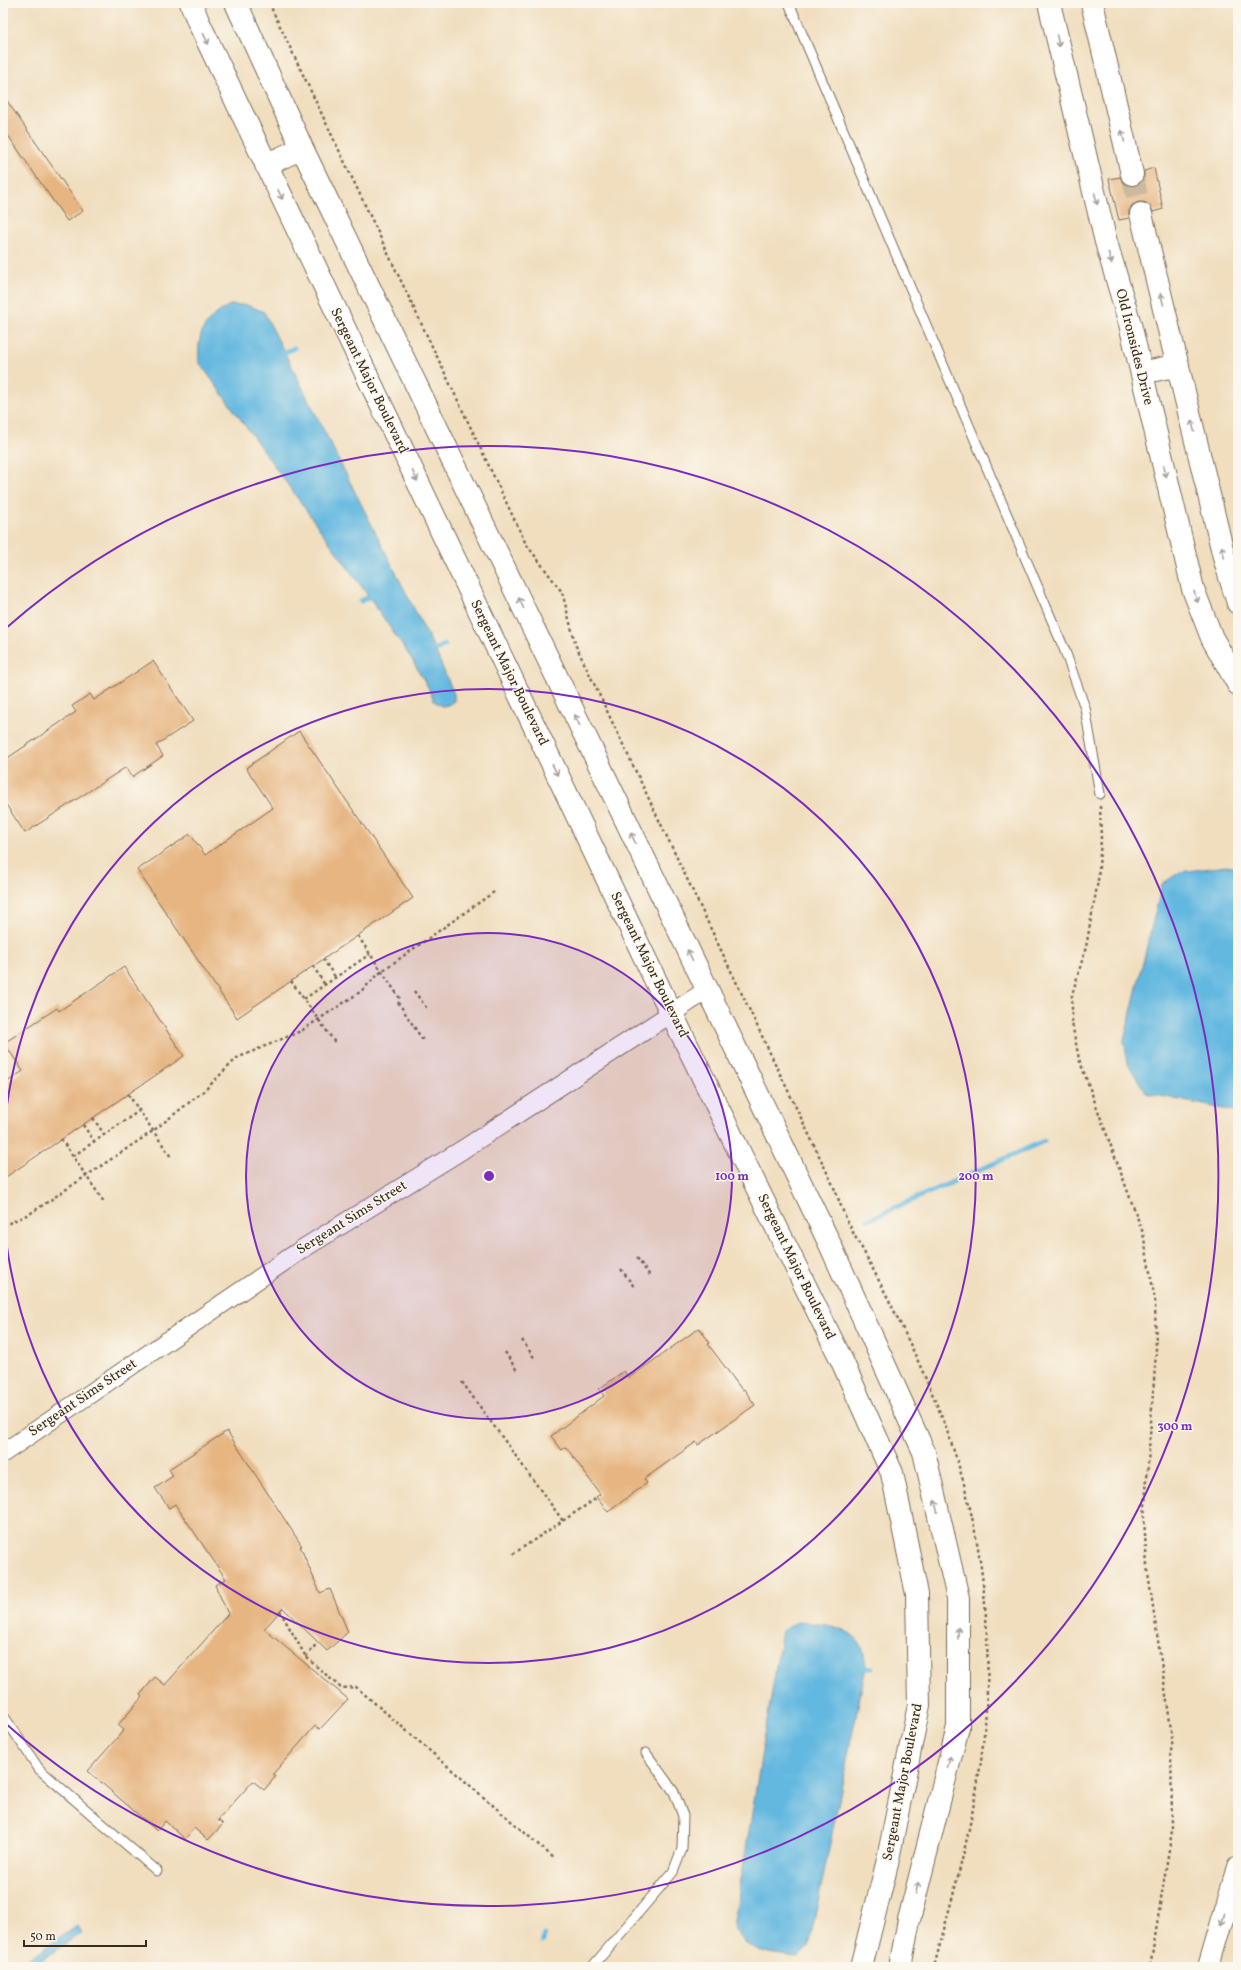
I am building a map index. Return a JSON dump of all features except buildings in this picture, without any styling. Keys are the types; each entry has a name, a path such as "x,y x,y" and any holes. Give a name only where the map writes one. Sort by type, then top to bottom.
{"main road":[{"name":"Sergeant Major Boulevard","path":"191,3 198,21 266,165 671,1012 842,1360 892,1472 917,1594 919,1705 887,1864 861,1967"},
{"path":"236,3 302,148 706,990 828,1240 924,1452 958,1598 958,1727 909,1920 900,1967"},
{"name":"Old Ironsides Drive","path":"1049,3 1106,242 1130,324 1193,589 1212,638 1238,684"},
{"path":"1092,3 1132,174"},
{"path":"266,165 302,148"},
{"path":"1141,214 1225,561 1238,603"},
{"path":"1142,373 1178,365"},
{"path":"1209,1967 1238,1868"},
{"path":"874,1914 909,1920"}],"street":[{"name":"Sergeant Sims Street","path":"3,1453 304,1248 462,1150 706,990"}],"lane":[{"path":"789,3 1065,651 1084,708 1100,794"},
{"path":"3,1716 39,1769 157,1871"},
{"path":"592,1967 673,1872 682,1849 683,1816 674,1792 646,1753"}],"path":[{"path":"1100,794 1101,840 1098,881 1086,947 1072,995 1072,1023 1079,1060 1143,1233 1155,1300 1156,1352 1144,1519 1147,1566 1171,1729 1172,1831 1150,1967"},
{"path":"3,1226 31,1213 153,1131 205,1090 237,1058 300,1031 360,992 382,971 494,892"},
{"path":"358,936 401,1000"},
{"path":"304,999 370,954"},
{"path":"323,959 336,978"},
{"path":"313,966 326,985"},
{"path":"291,981 336,1044"},
{"path":"414,991 428,1010"},
{"path":"398,1002 424,1042"},
{"path":"128,1094 171,1157"},
{"path":"73,1156 139,1111"},
{"path":"93,1118 104,1134"},
{"path":"83,1125 94,1141"},
{"path":"61,1139 104,1202"},
{"path":"637,1258 651,1277"},
{"path":"621,1269 635,1288"},
{"path":"522,1340 535,1359"},
{"path":"504,1352 518,1372"},
{"path":"462,1382 563,1521"},
{"path":"514,1554 597,1498"},
{"path":"280,1611 306,1657 341,1688 356,1687 555,1859"},
{"path":"306,1657 318,1642"}],"water":[{"path":"230,305 247,305 264,312 435,650 454,694 454,701 448,705 442,706 434,701 428,687 411,658 369,597 199,362 199,343 204,328 214,316"},
{"path":"1226,866 1238,868 1238,1112 1146,1093 1128,1064 1124,1041 1162,884 1180,872"},
{"path":"797,1622 832,1626 848,1632 860,1643 866,1667 809,1946 798,1957 761,1951 746,1943 733,1928 782,1631"},
{"path":"77,1926 81,1933 31,1967 16,1967"}],"waterway":[{"path":"284,353 294,348"},
{"path":"361,601 369,597"},
{"path":"435,650 445,645"},
{"path":"868,1220 1044,1141"},
{"path":"866,1668 872,1668"},
{"path":"543,1941 544,1935"}],"tunnel":[{"path":"1132,174 1141,214"}]}
